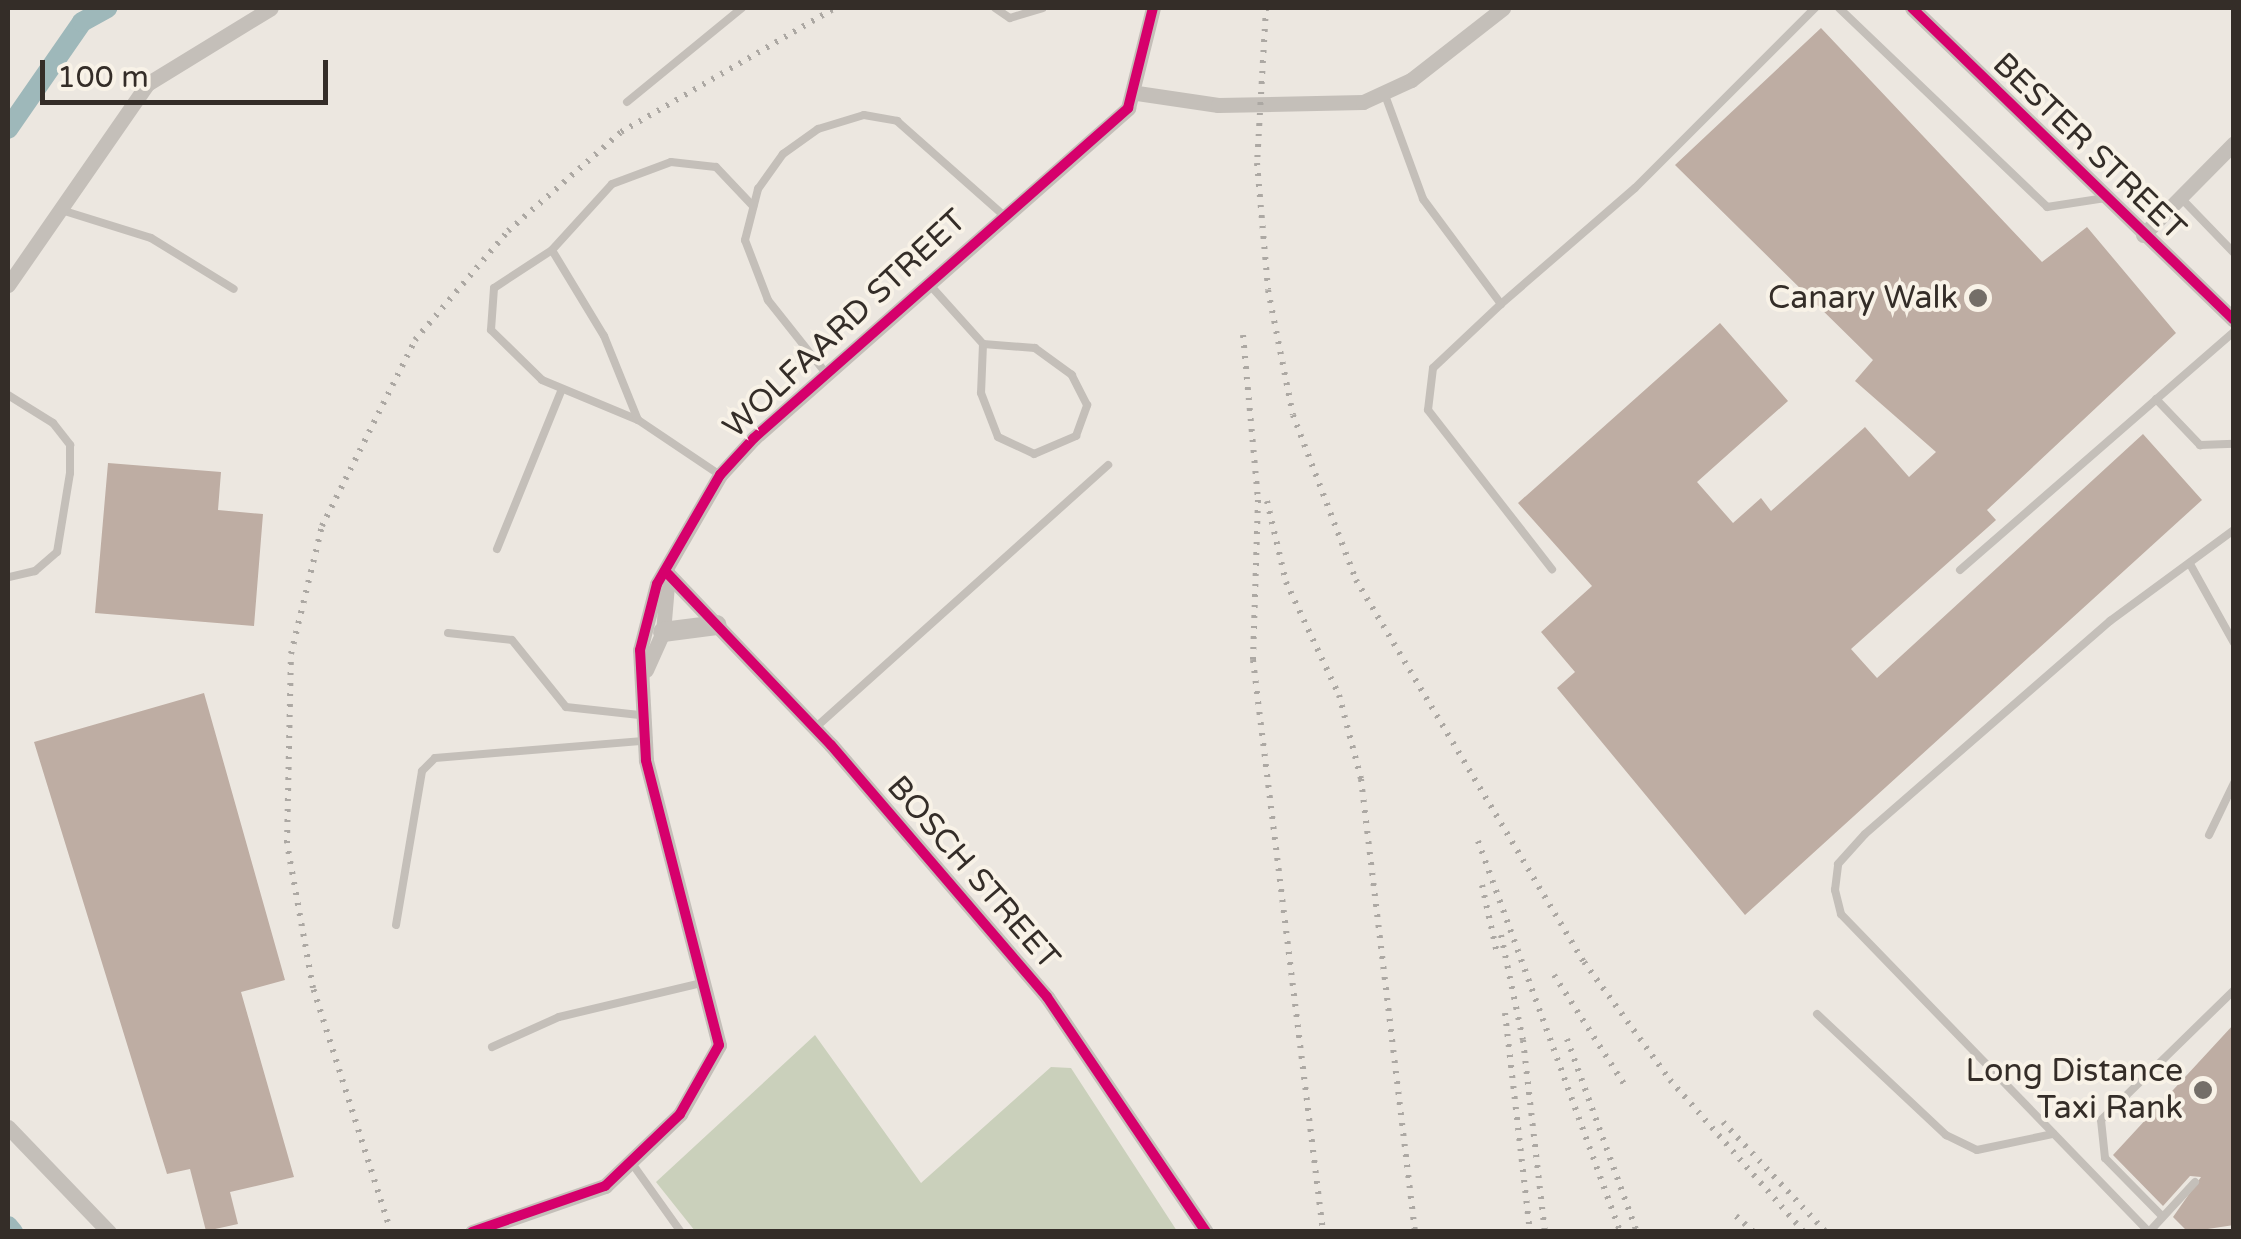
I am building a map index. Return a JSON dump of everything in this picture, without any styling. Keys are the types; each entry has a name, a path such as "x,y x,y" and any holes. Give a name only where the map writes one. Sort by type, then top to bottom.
{"street":[{"path":"8,285 56,208 147,84 271,8"},
{"path":"1153,8 1137,93 1312,108 1385,94 1503,8"},
{"name":"BESTER STREET","path":"1912,8 2234,320"},
{"name":"WOLFAARD STREET","path":"472,1232 571,1203 632,1162 680,1114 719,1045 643,742 640,715 646,670 647,606 720,475 825,372 1137,93"},
{"path":"2143,235 2234,143"},
{"name":"WOLFAARD STREET","path":"646,670 663,632 668,574"},
{"name":"BOSCH STREET","path":"668,574 815,728 1047,998 1206,1232"},
{"path":"663,632 717,625"},
{"path":"8,1127 110,1232"}],"lane":[{"path":"627,102 742,8"},
{"path":"994,8 1010,18 1043,8"},
{"path":"1552,569 1428,410 1434,368 1635,188 1815,8"},
{"path":"1838,8 2047,207 2105,198"},
{"path":"1385,94 1423,199 1501,304"},
{"path":"825,372 753,275 745,240 753,206 783,154 818,130 864,115 928,140 1002,214"},
{"path":"720,475 638,420 561,391 507,354 486,310 494,288 552,250 612,184 671,162 716,167 753,206"},
{"path":"2180,196 2234,253"},
{"path":"56,208 151,238 234,289"},
{"path":"552,250 604,336 638,420"},
{"path":"927,281 983,344 1035,348 1072,375 1087,406 1076,436 1034,454 998,437 981,392 983,344"},
{"path":"1960,570 2234,332"},
{"path":"496,549 561,391"},
{"path":"8,395 53,423 70,445 70,473 56,552 35,571 8,577"},
{"path":"2156,398 2200,445 2234,444"},
{"path":"815,728 1108,465"},
{"path":"2195,1182 2148,1231 1841,914 1838,864 2110,622 2234,530"},
{"path":"2190,564 2234,643"},
{"path":"448,633 512,640 566,708 640,715"},
{"path":"396,925 422,770 435,758 643,742"},
{"path":"2209,836 2234,783"},
{"path":"492,1048 560,1018 704,983"},
{"path":"2162,1216 2104,1158 2100,1120 2234,990"},
{"path":"1816,1014 1946,1136 1994,1150 2054,1134"},
{"path":"632,1162 680,1232"}],"green space":[{"path":"815,1035 921,1183 1051,1067 1071,1068 1177,1231 695,1231 656,1182"}],"building":[{"path":"1821,28 2042,262 2087,227 2176,333 1987,510 1996,520 1851,649 1877,678 2143,434 2202,500 1745,915 1557,688 1575,672 1541,632 1592,586 1518,503 1720,323 1788,401 1697,482 1733,523 1761,498 1771,511 1865,427 1909,477 1936,452 1855,381 1873,360 1675,165"},
{"path":"108,463 221,472 218,510 263,514 254,626 95,613"},
{"path":"204,693 285,980 241,992 294,1177 230,1192 238,1224 206,1231 190,1169 167,1174 34,742"},
{"name":"Long Distance Taxi Rank","path":"2234,1024 2234,1225 2188,1232 2173,1217 2201,1177 2190,1176 2163,1206 2113,1155"}],"waterway":[{"path":"8,129 82,22 107,8"},
{"path":"8,1226 13,1232"}],"railway":[{"path":"391,1232 313,988 287,843 291,654 322,526 415,340 508,231 621,132 835,8"},
{"path":"1266,8 1257,163 1268,290 1293,415 1356,580 1584,962 1670,1080 1804,1232"},
{"path":"1243,335 1258,500 1253,660 1323,1232"},
{"path":"1267,501 1286,582 1339,695 1361,779 1415,1232"},
{"path":"1478,841 1620,1232"},
{"path":"1482,885 1497,953"},
{"path":"1501,935 1523,1040 1545,1232"},
{"path":"1554,975 1624,1084"},
{"path":"1505,1013 1530,1232"},
{"path":"1567,1039 1637,1232"},
{"path":"1723,1122 1826,1232"},
{"path":"1736,1216 1754,1232"}],"cycle path":[{"path":"472,1232 605,1186 680,1114 719,1045 646,760 640,650 657,584 720,475 754,438 1128,108 1153,8"},
{"path":"1912,8 2234,320"},
{"path":"668,574 831,745 1047,997 1206,1232"}],"place":[{"name":"Canary Walk","path":"1978,298"},
{"name":"Long Distance Taxi Rank","path":"2203,1090"}]}
